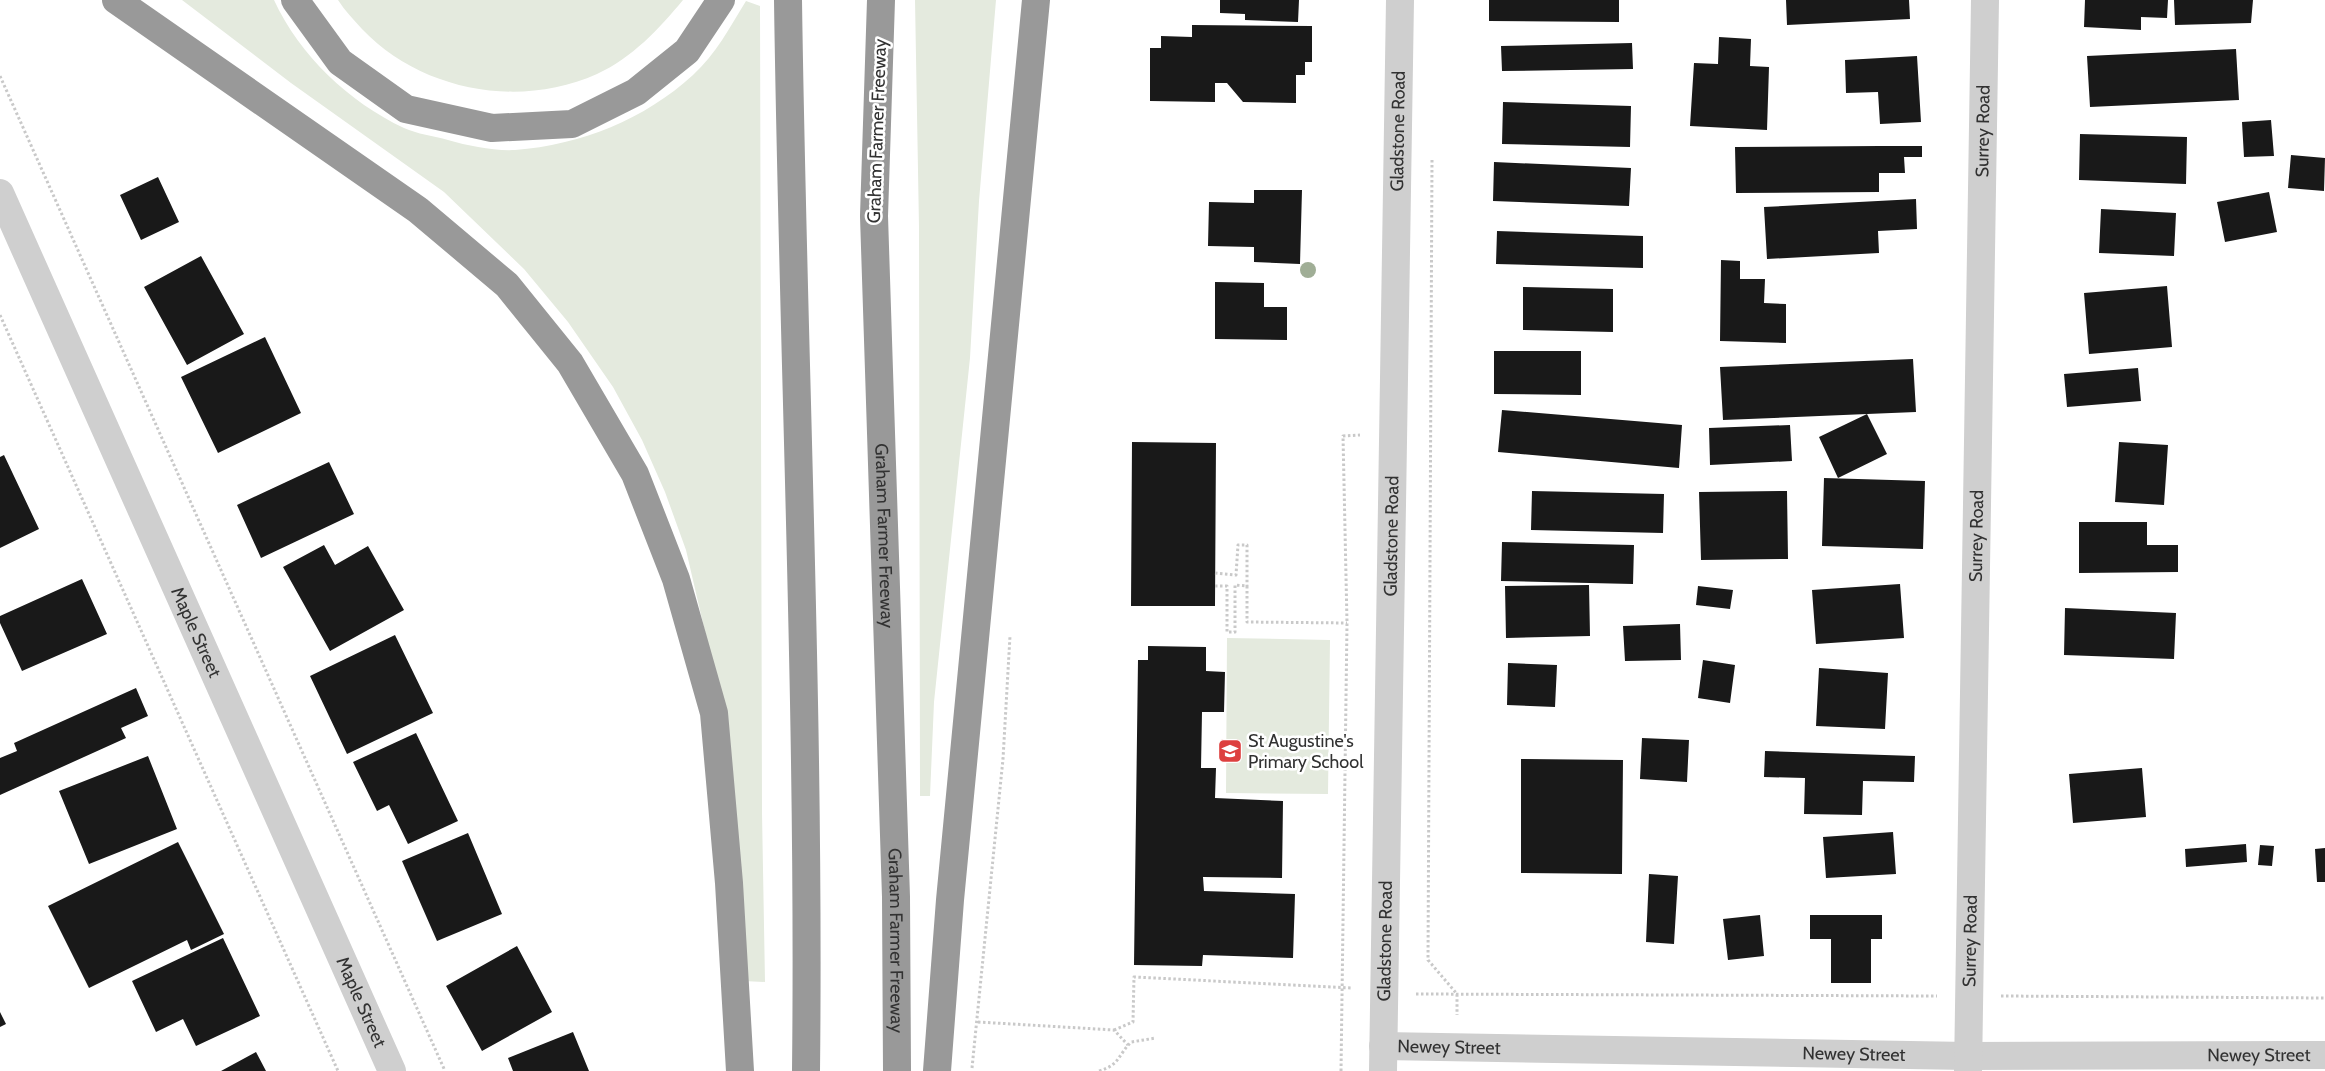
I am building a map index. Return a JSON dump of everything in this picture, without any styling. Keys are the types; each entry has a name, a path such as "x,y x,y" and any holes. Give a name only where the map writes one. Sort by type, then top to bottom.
{"highway":[{"path":"116,0 418,210 507,285 570,363 636,474 676,579 714,713 729,883 740,1071"},
{"path":"295,0 340,62 406,109 492,128 572,124 636,92 687,51 721,0"},
{"path":"788,0 791,210 808,894 806,1071"},
{"name":"Graham Farmer Freeway","path":"881,0 874,216 895,887 897,1071"},
{"path":"937,1071 950,890 1036,0"}],"street":[{"name":"Gladstone Road","path":"1383,1059 1400,0"},
{"name":"Surrey Road","path":"1968,1063 1985,0"},
{"name":"Maple Street","path":"0,193 392,1071"},
{"name":"Newey Street","path":"1383,1059 1456,1047 1968,1063 2325,1055"}],"path":[{"path":"0,76 445,1071"},
{"path":"1432,158 1428,960 1457,994 1456,1047"},
{"path":"0,315 338,1071"},
{"path":"1341,1071 1347,623 1343,436 1393,433 1431,434"},
{"path":"1215,573 1236,575 1238,545 1247,545 1247,622 1347,623"},
{"path":"1215,586 1227,586 1227,632 1235,632 1236,585 1246,586"},
{"path":"978,1022 1114,1030 1133,1022 1134,977 1343,987 1384,994 2325,998"},
{"path":"1114,1030 1128,1045"},
{"path":"1099,1071 1110,1068 1132,1042 1156,1038"}],"shaded area":[{"path":"182,0 274,0 285,21 312,58 328,75 364,105 414,132 473,146 507,150 540,147 588,136 633,117 674,91 701,67 722,40 746,1 760,6 762,813 765,982 743,981 715,675 686,550 665,492 642,440 613,387 568,322 524,269 444,192 291,83"},
{"path":"338,0 683,0 644,42 622,60 597,74 567,85 536,90 504,91 472,88 442,80 413,67 386,50 362,29"},
{"path":"915,0 996,0 979,201 970,358 934,702 930,796 920,796 919,227"},
{"path":"1227,638 1330,640 1328,794 1226,793"}],"building":[{"path":"1220,0 1299,0 1298,22 1245,20 1245,14 1220,13"},
{"path":"1489,0 1619,0 1619,22 1489,21"},
{"path":"1786,0 1909,0 1910,19 1787,25"},
{"path":"2085,0 2168,0 2167,18 2141,17 2141,30 2084,27"},
{"path":"2174,0 2253,0 2251,23 2175,25"},
{"path":"1192,25 1312,26 1312,62 1305,62 1305,75 1296,75 1296,103 1243,102 1227,83 1215,83 1215,102 1150,101 1150,48 1161,48 1161,36 1192,37"},
{"path":"1719,37 1751,39 1750,66 1769,67 1767,130 1690,126 1694,63 1718,64"},
{"path":"1632,43 1633,69 1502,71 1501,46"},
{"path":"2236,49 2239,100 2090,107 2087,56"},
{"path":"1917,56 1921,122 1880,124 1878,92 1846,93 1845,60"},
{"path":"1503,102 1631,106 1630,147 1502,144"},
{"path":"2271,120 2274,156 2244,157 2242,122"},
{"path":"2080,134 2187,137 2186,184 2079,180"},
{"path":"1922,146 1922,157 1904,157 1905,173 1879,173 1879,192 1736,193 1735,147"},
{"path":"2291,155 2325,158 2324,191 2288,188"},
{"path":"1494,162 1631,168 1629,206 1493,201"},
{"path":"158,177 179,222 141,240 120,195"},
{"path":"1254,190 1302,190 1300,264 1254,262 1254,247 1208,246 1209,202 1254,203"},
{"path":"2269,192 2277,232 2225,242 2217,202"},
{"path":"1916,199 1917,229 1878,231 1879,253 1767,259 1764,207"},
{"path":"2101,209 2176,213 2174,256 2099,253"},
{"path":"1497,231 1643,236 1643,268 1496,264"},
{"path":"201,256 244,334 187,365 144,287"},
{"path":"1721,260 1740,261 1740,279 1765,279 1764,303 1786,304 1786,343 1720,341"},
{"path":"1215,282 1264,283 1264,307 1287,307 1287,340 1215,339"},
{"path":"2167,286 2172,347 2089,354 2084,293"},
{"path":"1523,287 1613,289 1613,332 1523,330"},
{"path":"265,337 301,413 218,453 181,377"},
{"path":"1494,351 1581,351 1581,395 1494,394"},
{"path":"1913,359 1916,412 1723,420 1720,367"},
{"path":"2138,368 2141,401 2067,407 2064,374"},
{"path":"1502,410 1682,425 1679,468 1498,452"},
{"path":"1867,414 1887,454 1838,478 1819,437"},
{"path":"1790,425 1792,461 1710,465 1709,428"},
{"path":"1132,442 1216,443 1215,606 1131,606"},
{"path":"2119,442 2168,445 2164,505 2115,502"},
{"path":"4,455 39,529 0,548 0,457"},
{"path":"329,462 354,514 261,558 237,505"},
{"path":"1824,478 1925,481 1923,549 1822,546"},
{"path":"1532,491 1664,494 1663,533 1531,530"},
{"path":"1787,491 1788,559 1701,560 1699,492"},
{"path":"2079,522 2147,522 2147,545 2178,545 2178,572 2079,573"},
{"path":"1502,542 1634,545 1633,584 1501,581"},
{"path":"324,545 335,565 368,546 404,610 330,651 283,567"},
{"path":"82,579 107,634 22,671 0,623 0,616"},
{"path":"1900,584 1904,638 1816,644 1812,590"},
{"path":"1589,585 1590,636 1506,638 1505,586"},
{"path":"1698,586 1733,590 1730,609 1696,605"},
{"path":"2065,608 2176,613 2174,659 2064,655"},
{"path":"1680,624 1681,660 1625,661 1623,626"},
{"path":"395,635 433,713 347,754 310,676"},
{"path":"1148,646 1206,647 1206,671 1225,672 1224,712 1202,712 1201,768 1216,768 1215,798 1283,801 1282,878 1203,877 1204,891 1295,894 1293,958 1203,955 1202,966 1134,965 1138,660 1148,660"},
{"path":"1703,660 1735,665 1730,703 1698,698"},
{"path":"1508,663 1557,665 1555,707 1507,705"},
{"path":"1819,668 1888,673 1885,729 1816,726"},
{"path":"136,688 148,716 121,728 126,738 0,795 0,758 17,751 14,743"},
{"path":"416,733 458,821 408,844 389,805 377,811 353,762"},
{"path":"1642,738 1689,740 1687,782 1640,779"},
{"path":"1765,751 1915,756 1914,782 1863,781 1862,815 1804,814 1805,778 1764,777"},
{"path":"148,756 177,829 89,864 59,791"},
{"path":"1521,759 1623,760 1622,874 1521,873"},
{"path":"2142,768 2146,817 2073,823 2069,774"},
{"path":"1893,832 1896,874 1826,878 1823,837"},
{"path":"468,833 502,914 437,941 402,861"},
{"path":"178,842 224,934 191,950 187,940 89,988 48,906"},
{"path":"2246,844 2247,862 2186,867 2185,849"},
{"path":"2260,845 2274,846 2272,866 2258,865"},
{"path":"2325,848 2325,882 2317,882 2315,849"},
{"path":"1649,874 1678,876 1674,944 1646,942"},
{"path":"1760,915 1764,956 1728,960 1723,919"},
{"path":"1810,915 1882,915 1882,939 1871,939 1871,983 1831,983 1831,939 1810,939"},
{"path":"223,938 260,1016 196,1046 183,1019 156,1032 132,981"},
{"path":"517,946 552,1012 482,1051 446,986"},
{"path":"0,1012 6,1024 0,1027"},
{"path":"573,1032 589,1071 513,1071 508,1058"},
{"path":"256,1052 266,1071 221,1071"}],"place":[{"name":"St Augustine's Primary School","path":"1230,751"}]}
